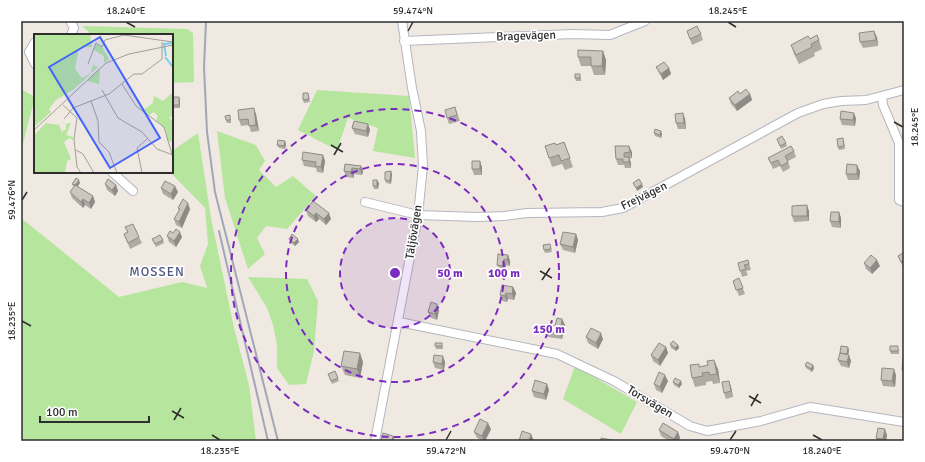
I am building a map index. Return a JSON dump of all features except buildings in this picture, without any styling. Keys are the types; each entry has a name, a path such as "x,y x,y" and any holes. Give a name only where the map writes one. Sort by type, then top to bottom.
{"street":[{"path":"70,21 74,28 71,34"},
{"name":"Täljövägen","path":"375,441 418,215 423,166 421,131 404,41 402,21"},
{"name":"Bragevägen","path":"404,41 573,34 610,35 645,21"},
{"path":"34,44 29,52 34,62"},
{"name":"Frejvägen","path":"364,202 418,215 504,216 527,213 602,212 623,208 798,113 823,104 841,101 866,100 904,90"},
{"path":"882,96 883,105 899,143 899,200 904,202"},
{"path":"113,173 132,191"},
{"name":"Torsvägen","path":"398,322 557,354 614,381 690,426 707,432 761,421 810,407 904,422"}],"green space":[{"path":"82,26 187,29 193,33 194,82 173,83 173,34 88,34 89,32"},
{"path":"21,89 34,96 34,101 21,151"},
{"path":"317,90 409,96 415,158 373,151 378,128 348,118 337,150 298,130"},
{"path":"217,131 256,145 265,161 259,170 276,187 293,176 316,196 287,229 266,226 257,238 265,254 248,269 225,198"},
{"path":"198,133 211,218 234,328 249,385 256,441 21,441 21,218 119,297 182,282 207,288 200,266 208,244 205,208 171,173 173,173 173,150"},
{"path":"248,277 307,279 318,301 314,351 306,384 289,385 277,368 277,345 273,325 267,308"},
{"path":"575,366 637,402 621,434 563,399"}],"railway":[{"path":"206,21 204,67 207,132 215,192 278,441"},
{"path":"219,231 268,441"}],"district":[{"name":"MOSSEN","path":"157,272"}]}
